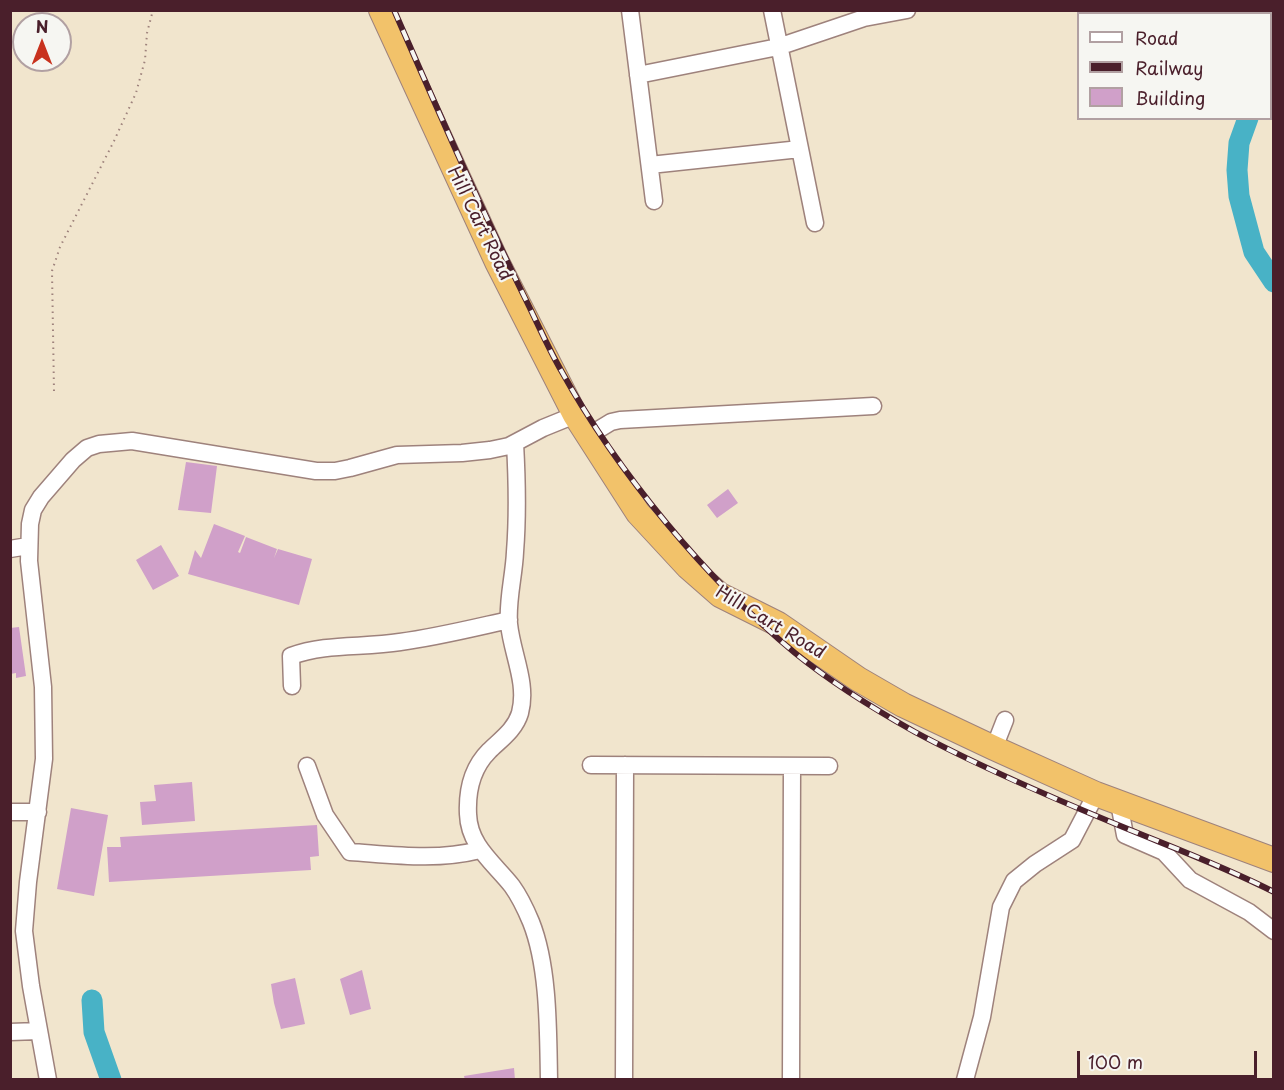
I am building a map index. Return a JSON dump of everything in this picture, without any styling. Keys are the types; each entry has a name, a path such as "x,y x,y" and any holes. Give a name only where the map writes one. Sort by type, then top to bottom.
{"highway":[{"name":"Hill Cart Road","path":"381,10 497,262 575,415 638,513 682,561 712,589 750,612 778,624 858,679 903,705 1096,794 1274,860"}],"street":[{"path":"630,10 654,201"},
{"path":"772,10 815,223"},
{"path":"638,75 778,47 863,14 907,10"},
{"path":"650,165 800,150"},
{"path":"588,435 611,422 620,420 873,406"},
{"path":"48,1080 24,931 26,892 44,759 45,718 28,546 33,510 41,497 73,460 87,448 115,441 132,441 316,471 335,471 398,455 490,450 515,443 575,415"},
{"path":"515,443 517,519 509,620 521,678 520,714 514,726 487,753 478,766 472,780 468,816 471,832 480,850 523,904 538,945 547,1025 549,1080"},
{"path":"10,549 28,546"},
{"path":"292,686 291,656 307,650 399,643 509,620"},
{"path":"994,748 1005,720"},
{"path":"591,765 829,766"},
{"path":"624,1080 625,765"},
{"path":"307,766 325,814 350,852 423,857 452,856 480,850"},
{"path":"791,1080 792,766"},
{"path":"965,1080 982,1017 1001,907 1014,881 1072,840 1096,794"},
{"path":"1119,803 1125,835 1164,852 1190,880 1249,912 1274,931"},
{"path":"10,812 38,812"},
{"path":"10,1032 39,1031"}],"path":[{"path":"54,391 52,271 60,247 136,93 145,60 147,33 153,10"}],"building":[{"path":"186,462 217,466 211,513 178,510"},
{"path":"728,489 738,503 717,518 707,505"},
{"path":"214,524 245,536 238,552 240,553 246,537 277,549 274,558 278,549 312,559 299,605 188,574 195,550 201,558"},
{"path":"161,545 179,576 153,590 136,560"},
{"path":"19,627 26,676 16,678 16,673 10,674 10,628"},
{"path":"192,782 195,821 142,825 140,802 156,801 154,785"},
{"path":"71,808 108,815 94,896 57,889"},
{"path":"317,825 319,856 310,857 311,870 109,882 107,847 121,847 120,837"},
{"path":"362,970 371,1009 350,1015 340,979"},
{"path":"295,978 305,1024 281,1029 271,984"},
{"path":"514,1068 515,1080 465,1080 464,1076"}],"waterway":[{"path":"1247,120 1239,143 1237,170 1239,196 1254,252 1274,282"},
{"path":"92,1000 94,1032 111,1080"}],"railway":[{"path":"394,10 490,225 562,372 584,410 637,486 666,523 729,592 809,664 915,732 1018,782 1274,892"}]}
